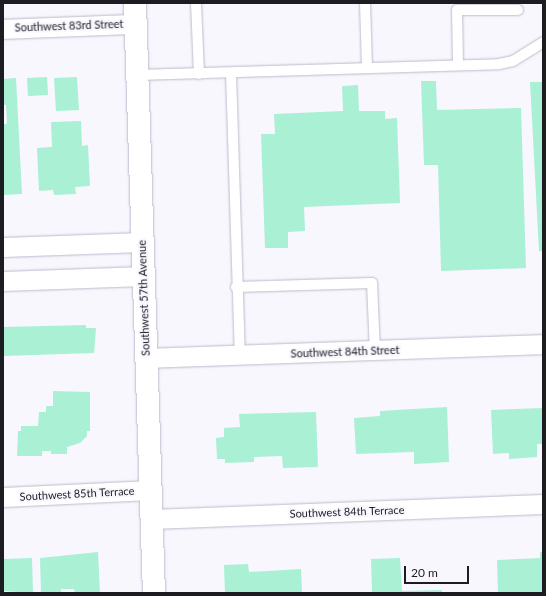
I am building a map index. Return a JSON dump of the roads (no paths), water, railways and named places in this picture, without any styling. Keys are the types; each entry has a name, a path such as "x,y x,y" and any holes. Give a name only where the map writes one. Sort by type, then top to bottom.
{"main road":[{"name":"Southwest 57th Avenue","path":"135,14 154,593"}],"street":[{"name":"Southwest 83rd Street","path":"3,29 135,14"},
{"path":"3,247 142,242"},
{"path":"3,280 143,276"},
{"name":"Southwest 84th Street","path":"146,358 240,356 543,344"},
{"name":"Southwest 85th Terrace","path":"3,497 151,490"},
{"name":"Southwest 84th Terrace","path":"152,520 543,504"}],"lane":[{"path":"196,3 200,74"},
{"path":"365,3 367,68"},
{"path":"458,65 457,10 518,10"},
{"path":"137,75 458,65 513,61 543,42"},
{"path":"231,73 236,287 240,356"},
{"path":"236,287 372,283 375,351"}]}
